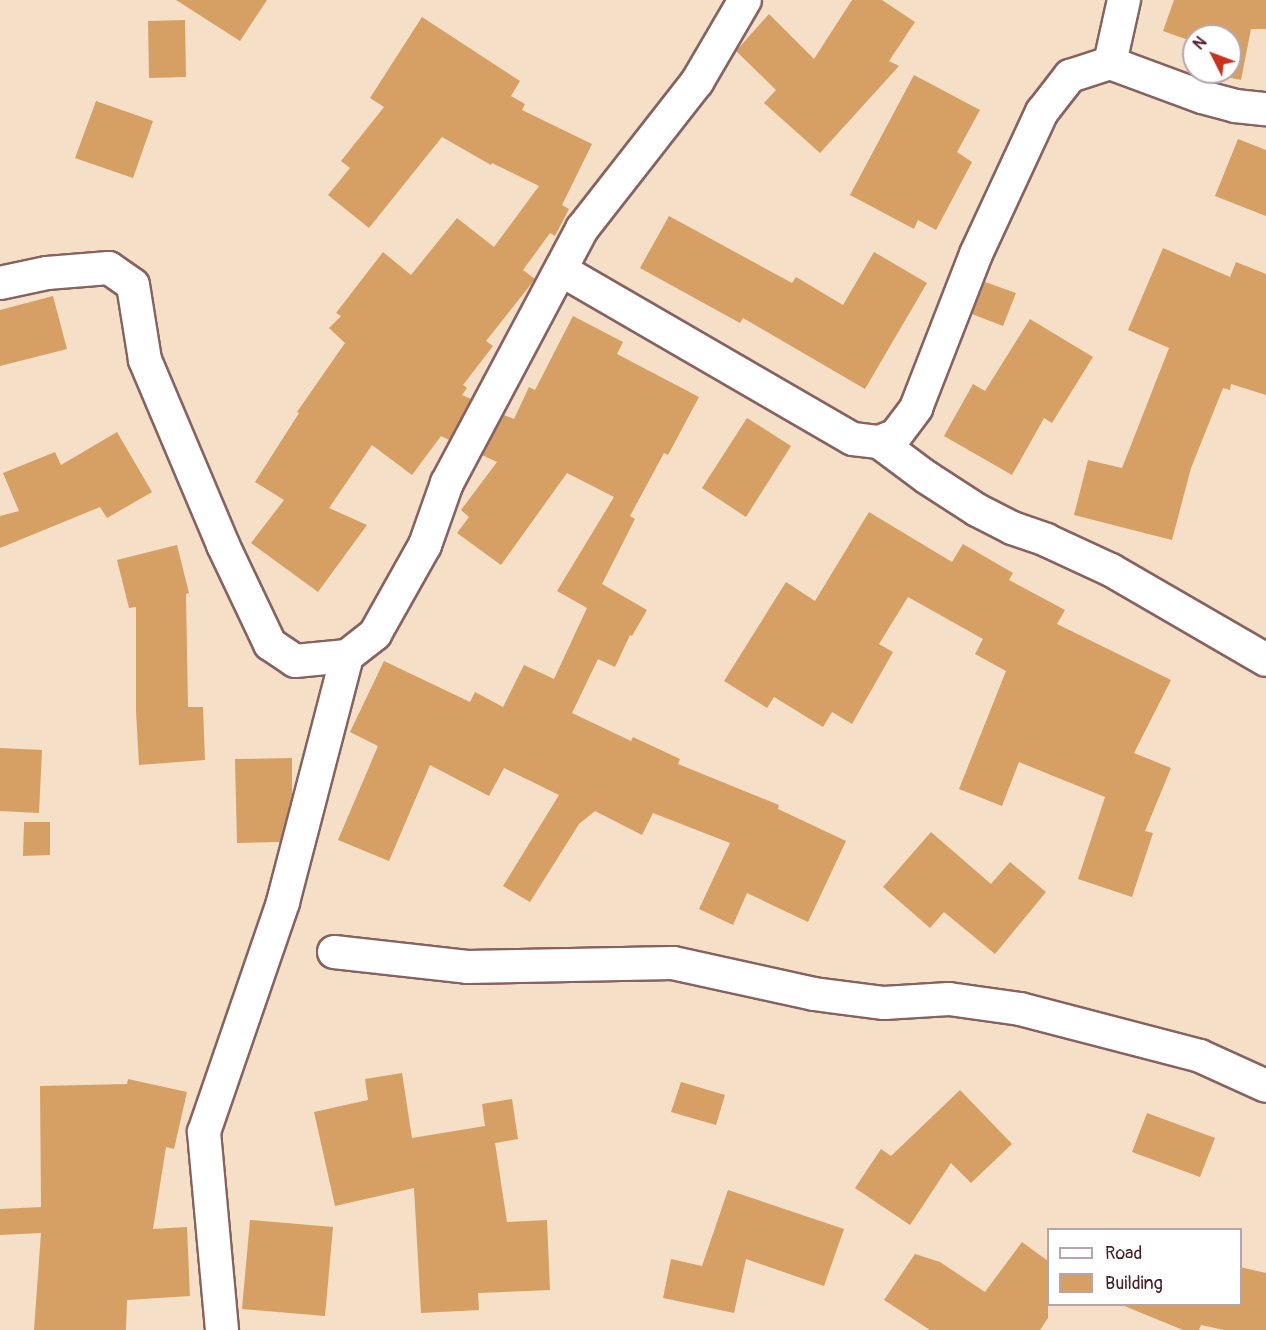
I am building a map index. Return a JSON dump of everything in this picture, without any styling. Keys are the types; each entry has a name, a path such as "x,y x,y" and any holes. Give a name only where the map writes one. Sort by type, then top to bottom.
{"street":[{"path":"0,283 47,273 109,268 133,285 145,360 223,546 270,644 295,661 347,656 375,634 425,545 447,483 582,229 698,82 745,0"},
{"path":"1110,63 1124,0"},
{"path":"561,270 854,440 879,442 896,435 916,408 976,254 1042,112 1070,76 1110,63 1202,97 1235,106 1266,109"},
{"path":"879,442 926,477 977,510 1012,528 1046,540 1111,570 1266,660"},
{"path":"222,1330 204,1132 283,902 347,656"},
{"path":"334,952 467,967 673,963 814,994 884,1003 949,999 1020,1009 1200,1056 1266,1086"}],"building":[{"path":"176,0 267,0 240,41"},
{"path":"852,0 882,0 915,22 889,61 899,66 820,153 764,103 776,90 736,51 769,14 814,59"},
{"path":"1174,0 1266,0 1266,29 1251,29 1242,75 1242,24 1182,24 1182,38 1163,31"},
{"path":"422,17 520,81 511,96 525,104 522,110 592,144 562,205 569,209 555,236 550,233 523,270 535,279 486,341 493,346 463,385 467,388 462,395 471,399 449,440 441,436 412,475 372,445 329,508 367,525 318,592 251,543 284,500 255,482 299,413 297,412 345,343 329,328 341,316 336,313 383,252 411,275 457,218 494,247 539,186 492,163 491,165 442,137 369,228 328,195 350,168 341,161 384,107 370,98"},
{"path":"185,20 186,77 149,78 148,21"},
{"path":"914,75 980,110 957,152 972,162 936,230 918,220 914,229 850,195"},
{"path":"96,101 153,121 133,178 75,158"},
{"path":"1238,139 1266,150 1266,216 1215,196"},
{"path":"669,216 792,283 796,277 843,305 874,252 927,283 865,389 743,318 740,323 640,268"},
{"path":"1163,248 1230,277 1236,262 1266,274 1266,395 1231,384 1230,390 1223,388 1191,468 1172,540 1074,515 1088,460 1122,468 1169,348 1128,330"},
{"path":"985,282 1016,293 1003,326 972,314"},
{"path":"53,296 67,349 0,366 0,310"},
{"path":"573,316 623,342 617,354 699,397 668,455 664,453 630,516 635,519 602,584 647,610 632,636 630,635 615,667 598,659 572,713 631,741 633,737 680,759 678,764 779,805 778,809 846,841 808,922 747,893 733,925 699,909 730,843 653,813 642,835 595,811 579,824 530,902 503,886 559,795 504,768 489,796 430,765 389,861 338,840 378,746 350,732 384,661 470,702 475,692 503,707 524,665 554,679 587,608 557,591 614,497 567,473 501,565 457,533 469,517 461,510 497,462 482,455 504,415 514,419 529,387 535,390"},
{"path":"1030,319 1093,357 1052,423 1044,418 1012,475 944,436 973,384 985,391"},
{"path":"747,418 791,446 746,517 702,488"},
{"path":"117,432 152,492 107,518 100,507 0,548 0,516 19,511 3,473 55,452 61,465"},
{"path":"869,512 952,562 963,544 1013,573 1009,580 1065,610 1057,624 1171,680 1134,753 1171,768 1145,831 1153,833 1132,897 1078,879 1105,797 1019,762 1002,806 959,789 1006,671 975,654 983,639 908,597 879,644 893,652 852,724 832,712 823,727 774,697 767,708 724,681 786,582 815,601"},
{"path":"177,545 189,593 186,594 188,707 203,707 205,760 139,765 136,711 136,607 129,608 117,560"},
{"path":"0,748 42,750 39,813 0,811"},
{"path":"292,758 292,795 280,842 237,843 235,759"},
{"path":"24,822 50,822 50,855 23,856"},
{"path":"931,832 991,884 1010,862 1046,892 995,954 944,912 930,928 883,887"},
{"path":"402,1073 412,1138 485,1126 482,1104 512,1099 518,1139 495,1143 507,1222 547,1220 550,1290 478,1293 479,1310 421,1313 414,1188 335,1206 314,1112 368,1100 365,1079"},
{"path":"128,1079 187,1092 174,1149 166,1147 153,1229 187,1227 190,1296 127,1300 126,1330 34,1330 41,1233 0,1235 0,1209 41,1207 40,1086 127,1084"},
{"path":"681,1082 725,1095 716,1125 671,1112"},
{"path":"960,1090 1012,1144 971,1183 951,1163 910,1225 855,1188 881,1149 891,1156"},
{"path":"1147,1113 1215,1138 1200,1177 1132,1152"},
{"path":"728,1190 844,1229 824,1286 746,1259 734,1313 663,1298 671,1259 702,1266"},
{"path":"250,1220 333,1227 325,1316 242,1309"},
{"path":"1022,1242 1047,1260 1048,1318 1040,1330 930,1330 884,1300 915,1254 940,1262 985,1292"},
{"path":"1242,1267 1266,1273 1266,1330 1224,1330 1201,1325 1199,1330 1183,1330 1124,1306 1242,1306"}]}
